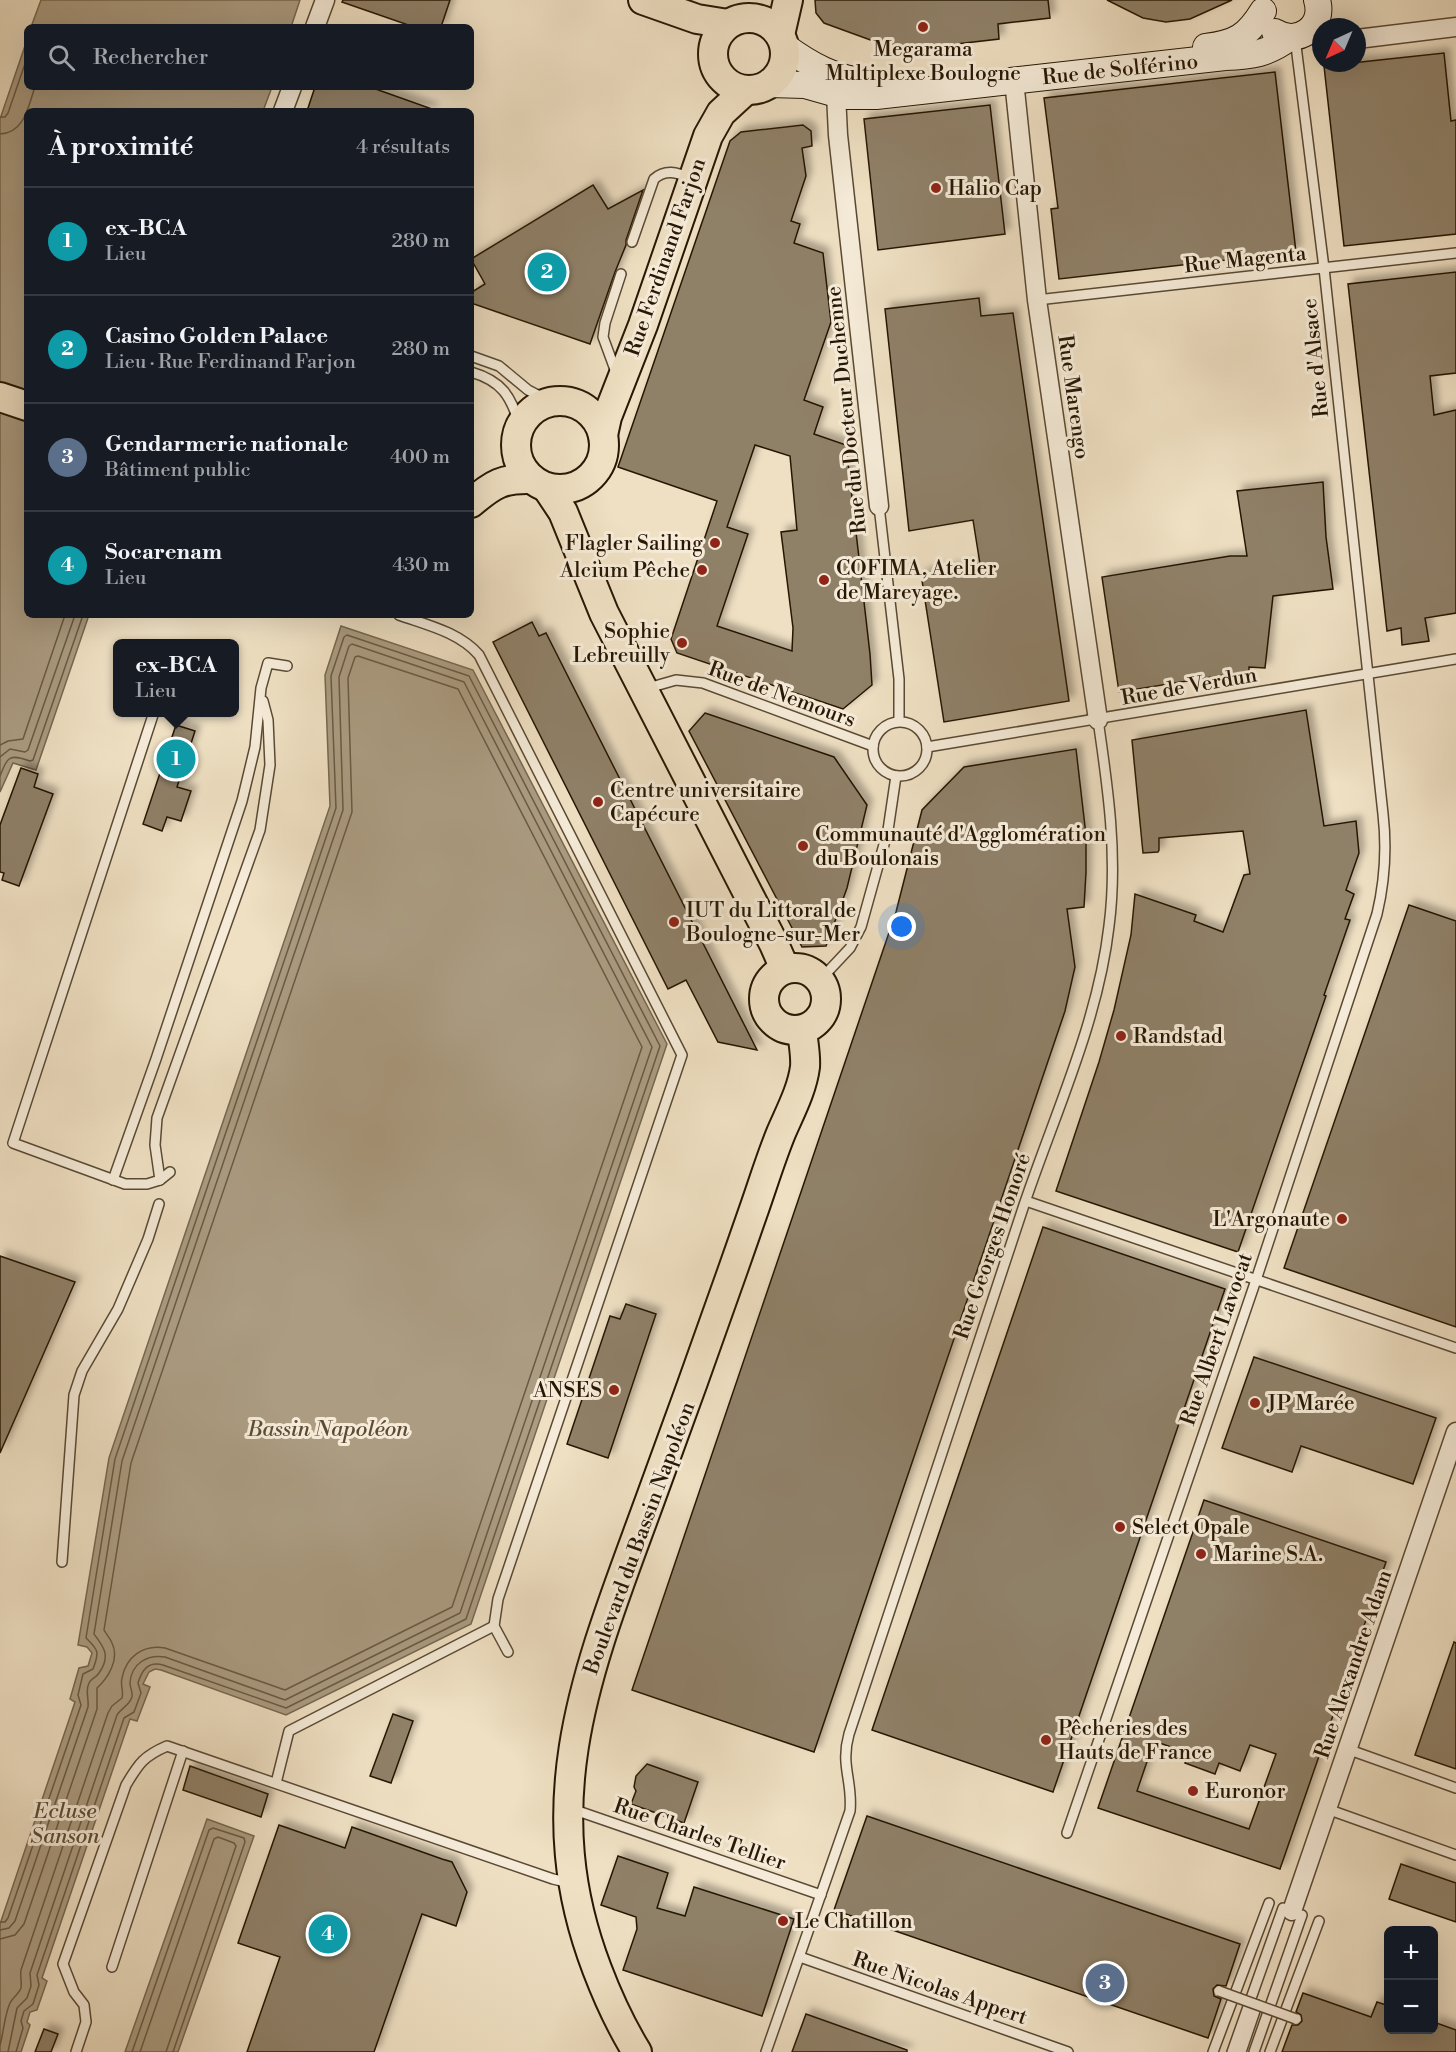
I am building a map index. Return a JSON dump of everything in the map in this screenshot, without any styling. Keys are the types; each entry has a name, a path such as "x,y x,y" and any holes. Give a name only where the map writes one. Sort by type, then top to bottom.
{"main road":[{"path":"643,0 697,19 746,14 768,23 782,41"},
{"path":"746,14 720,32 715,41 714,63 726,81 736,87 758,87 783,67 785,57 782,41 788,0"},
{"path":"1264,6 1266,21 1279,35 1307,26"},
{"name":"Rue de Solférino","path":"782,41 813,65 838,76 857,81 879,81 939,74 973,74 1228,43 1246,34 1264,6"},
{"name":"Rue de Solférino","path":"758,87 805,85 854,97 876,96 1251,56 1268,52 1307,26"},
{"name":"Rue Ferdinand Farjon","path":"603,435 607,417 643,325 708,136 717,120 734,100 758,87"},
{"path":"0,397 24,405"},
{"path":"573,539 580,508 603,456 603,435 595,418 584,408 566,401 552,402 535,408 520,426 516,443 517,457 523,469 560,506 573,539 593,589 785,969"},
{"path":"474,501 500,482 515,479 559,490 572,488 593,475"},
{"path":"797,968 808,970 820,980 826,996 824,1012 816,1022 802,1030 789,1030 780,1027 770,1018 764,998 767,986 774,976 785,969 797,968"},
{"name":"Boulevard du Bassin Napoléon","path":"638,2052 620,2021 594,1960 584,1931 573,1884 568,1844 567,1807 573,1751 591,1671 624,1572 699,1370 770,1161 801,1086 806,1060 802,1030"}],"street":[{"path":"316,24 325,0"},
{"path":"1366,38 1456,27"},
{"name":"Rue Marengo","path":"1012,80 1016,96 1037,300 1098,720"},
{"path":"284,108 291,90"},
{"name":"Rue du Docteur Duchenne","path":"836,94 837,135 879,506"},
{"name":"Rue Alexandre Adam","path":"1292,1911 1456,1432"}],"lane":[{"name":"Rue d'Alsace","path":"1307,26 1324,268 1367,674"},
{"path":"632,242 654,179 669,172 680,173 692,179"},
{"name":"Rue Magenta","path":"1037,300 1456,253"},
{"path":"621,274 605,323 603,337 621,383"},
{"path":"474,357 502,368 528,390 552,402"},
{"path":"483,375 486,360"},
{"path":"474,373 496,382 507,393 514,405 520,426"},
{"name":"Rue du Docteur Duchenne","path":"879,506 899,678 899,722"},
{"path":"407,618 454,635 469,644 479,655 682,1054 498,1599 494,1626 508,1652"},
{"name":"Rue de Verdun","path":"927,747 1456,659"},
{"path":"112,1180 156,1059 242,801 255,747 261,688 268,663 287,666"},
{"name":"Rue Albert Lavocat","path":"1067,1833 1256,1280 1381,896 1386,856 1385,829 1367,674"},
{"name":"Rue de Nemours","path":"644,689 676,680 703,683 873,746"},
{"path":"160,1180 155,1145 157,1118 260,830 270,765 268,720 261,688"},
{"path":"152,717 13,1143 124,1184 147,1184 160,1180 170,1172"},
{"name":"Rue Georges Honoré","path":"766,2052 850,1811 851,1794 845,1749 854,1718 1026,1201 1084,1035 1100,978 1109,928 1114,878 1098,720"},
{"path":"899,722 908,723 920,730 927,747 926,757 918,769 909,774 896,776 880,767 875,760 873,746 875,737 881,729 889,723 899,722"},
{"path":"820,980 849,948 861,927 888,830 896,776"},
{"path":"1026,1201 1456,1348"},
{"path":"62,1562 74,1395 82,1371 118,1309 148,1239 159,1203"},
{"path":"276,1783 289,1731 494,1626"},
{"path":"76,2052 86,2022 84,2005 74,1992 63,1964 126,1785 139,1763 152,1753 167,1746 573,1884"},
{"path":"1347,1749 1456,1788"},
{"path":"112,1967 183,1752"},
{"name":"Rue Charles Tellier","path":"567,1807 821,1895"},
{"path":"1327,1809 1456,1855"},
{"path":"1214,2052 1269,1903"},
{"path":"1232,2052 1292,1911"},
{"path":"1254,2052 1292,1911"},
{"path":"1270,2052 1319,1920"},
{"name":"Rue Nicolas Appert","path":"800,1957 1068,2052"},
{"path":"1219,1991 1296,2019"},
{"path":"1240,2052 1257,2005"}],"water":[{"path":"41,0 300,0 292,24 32,24"},
{"path":"24,49 24,90 271,90 264,108 24,108 24,618 88,618 36,770 13,763 0,792 0,119"},
{"name":"Bassin Napoléon","path":"341,626 473,670 667,1044 471,1624 286,1715 161,1670 155,1669 149,1672 143,1684 150,1687 137,1721 130,1719 42,1978 47,1981 37,2010 30,2012 27,2022 30,2025 21,2052 0,2052 0,1924 75,1702 70,1699 79,1668 88,1666 92,1653 87,1647 78,1645 109,1458 330,806 325,675"},
{"path":"207,1819 254,1836 178,2052 125,2052"}],"building":[{"path":"343,0 450,0 442,24 405,24 342,2"},
{"name":"Megarama Multiplexe Boulogne","path":"815,0 1048,0 1050,18 998,24 999,39 922,48 906,53 824,23 816,13"},
{"path":"1107,0 1232,0 1190,19 1166,22 1143,18"},
{"path":"1444,53 1451,121 1456,120 1456,234 1344,246 1325,72 1366,72 1366,61"},
{"path":"1275,72 1296,252 1059,279 1051,209 1058,208 1044,98"},
{"path":"314,90 378,90 429,108 308,108"},
{"name":"Halio Cap","path":"990,105 1005,234 878,250 864,119"},
{"path":"803,125 811,131 812,146 802,148 806,176 791,221 800,224 794,243 823,253 831,322 804,400 823,407 814,434 846,445 872,685 843,709 677,653 671,639 717,501 618,467 730,141 741,132","holes":["755,445 790,456 797,530 781,532 793,628 792,651 717,626 748,534 727,527"]},
{"path":"593,185 608,209 643,190 626,245 590,344 474,304 474,291 485,284 474,264 474,257"},
{"path":"1456,272 1456,373 1430,376 1434,415 1456,410 1456,613 1425,618 1429,641 1402,645 1401,628 1387,631 1348,284"},
{"path":"979,298 981,316 1013,313 1069,701 944,722 921,574 980,564 973,520 909,531 885,309"},
{"path":"1323,482 1326,537 1333,589 1273,596 1265,668 1249,667 1249,671 1119,692 1102,577 1230,556 1247,556 1237,491"},
{"name":"Centre universitaire Capécure","path":"532,622 539,636 546,633 757,1050 718,1042 686,980 668,989 493,642"},
{"path":"1306,710 1324,826 1356,821 1359,853 1346,890 1354,894 1345,919 1350,920 1324,995 1326,996 1238,1252 1056,1191 1114,1010 1131,935 1135,894 1196,915 1194,921 1223,932 1244,875 1250,874 1243,831 1159,838 1158,852 1143,853 1132,740"},
{"name":"Communauté d'Agglomération du Boulonais","path":"705,713 834,757 867,805 847,888 826,946 802,947 689,731"},
{"path":"176,725 195,731 177,787 191,791 181,821 167,817 162,831 143,824"},
{"path":"1076,749 1086,835 1086,872 1084,907 1067,909 1075,967 1065,1011 814,1752 632,1690 896,912 922,810 964,767"},
{"path":"21,768 38,774 34,787 53,794 19,886 2,880 4,873 0,872 0,825"},
{"path":"1409,905 1456,921 1456,1327 1284,1268"},
{"path":"1043,1227 1225,1289 1053,1792 872,1730"},
{"path":"0,1256 75,1282 0,1453"},
{"name":"ANSES","path":"626,1304 656,1314 608,1458 567,1444 610,1316 620,1319"},
{"path":"1254,1357 1436,1418 1413,1484 1301,1446 1292,1472 1222,1448"},
{"path":"1204,1500 1386,1562 1280,1869 1098,1808","holes":["1154,1741 1188,1753 1185,1763 1215,1774 1219,1763 1240,1771 1250,1745 1276,1754 1249,1829 1137,1791"]},
{"path":"1454,1642 1456,1643 1456,1769 1415,1755"},
{"path":"393,1714 413,1721 391,1783 370,1776"},
{"path":"647,1764 698,1782 684,1823 631,1804 636,1791 634,1787 636,1776"},
{"path":"190,1766 268,1794 261,1817 183,1790"},
{"path":"867,1816 1240,1944 1226,1986 1217,1985 1213,1989 1214,1996 1221,1999 1208,2038 834,1910"},
{"path":"279,1825 345,1848 352,1827 452,1862 467,1892 456,1926 422,1914 374,2052 247,2052 280,1957 238,1943"},
{"path":"618,1856 668,1873 657,1908 685,1916 694,1887 794,1919 762,2016 623,1970 637,1929 636,1917 601,1905"},
{"path":"1401,1864 1456,1883 1456,1922 1389,1899"},
{"path":"1303,1993 1371,2017 1377,2002 1384,2004 1384,2034 1438,2034 1438,2023 1456,2030 1456,2052 1282,2052 1292,2025 1298,2025 1302,2021 1301,2015 1296,2012"},
{"path":"806,2014 907,2050 907,2052 792,2052"},
{"path":"44,2029 58,2034 51,2052 35,2052"}],"place":[{"name":"Megarama Multiplexe Boulogne","path":"923,27"},
{"name":"Halio Cap","path":"936,188"},
{"name":"Casino Golden Palace","path":"547,272"},
{"name":"Flagler Sailing","path":"715,543"},
{"name":"Alcium Pêche","path":"702,570"},
{"name":"COFIMA, Atelier de Mareyage.","path":"824,580"},
{"name":"Sophie Lebreuilly","path":"682,643"},
{"name":"ex-BCA","path":"176,759"},
{"name":"Centre universitaire Capécure","path":"598,802"},
{"name":"Communauté d'Agglomération du Boulonais","path":"803,846"},
{"name":"IUT du Littoral de Boulogne-sur-Mer","path":"674,922"},
{"name":"Randstad","path":"1121,1036"},
{"name":"L'Argonaute","path":"1342,1219"},
{"name":"ANSES","path":"614,1390"},
{"name":"JP Marée","path":"1255,1403"},
{"name":"Select Opale","path":"1120,1527"},
{"name":"Marine S.A.","path":"1201,1554"},
{"name":"Pêcheries des Hauts de France","path":"1046,1740"},
{"name":"Euronor","path":"1193,1791"},
{"name":"Le Chatillon","path":"783,1921"},
{"name":"Socarenam","path":"328,1934"},
{"name":"Gendarmerie nationale","path":"1105,1983"}],"water label":[{"name":"Ecluse Sanson","path":"65,1823"}]}
